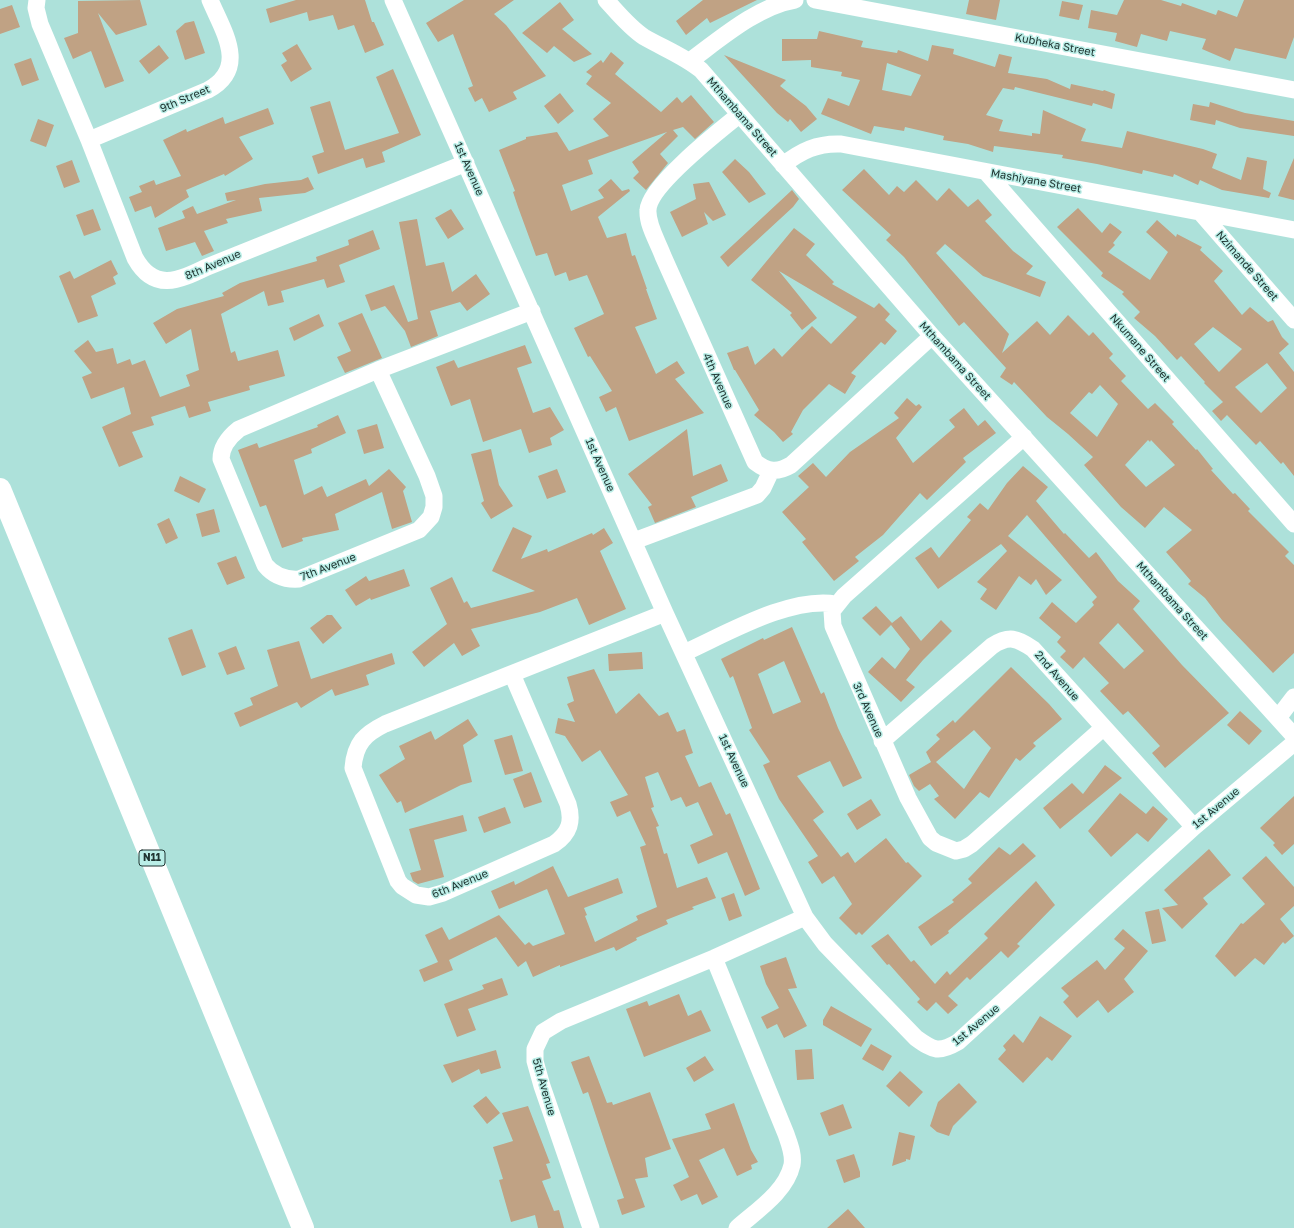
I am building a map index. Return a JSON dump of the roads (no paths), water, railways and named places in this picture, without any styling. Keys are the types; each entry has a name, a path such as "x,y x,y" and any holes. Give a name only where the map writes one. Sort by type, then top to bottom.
{"highway":[{"name":"N11","path":"0,489 303,1228"}],"street":[{"name":"8th Avenue","path":"36,0 36,8 40,24 89,140 135,258 140,268 147,274 156,278 166,281 183,278 206,267 466,163"},
{"name":"9th Street","path":"89,140 218,85 223,79 230,64 231,49 210,0"},
{"name":"1st Avenue","path":"393,0 665,613 805,918 825,944 916,1038 933,1049 947,1048 958,1042 1194,827 1294,743"},
{"name":"Mthambama Street","path":"606,0 631,27 643,36 690,61 711,81 932,336 1294,736"},
{"path":"690,61 744,22 772,7 795,0"},
{"name":"Kubheka Street","path":"815,0 1294,90"},
{"name":"4th Avenue","path":"739,115 698,149 655,192 648,204 647,212 660,249 748,450 755,462 764,469 771,471"},
{"name":"Mashiyane Street","path":"783,165 798,154 816,146 827,144 860,147 1294,230"},
{"name":"Nkumane Street","path":"986,172 1294,524"},
{"name":"Nzimande Street","path":"1200,212 1294,320"},
{"name":"7th Avenue","path":"378,370 429,482 434,496 434,507 431,516 419,530 299,579 289,580 278,576 265,565 221,459 221,452 224,445 239,429 378,370 532,311"},
{"path":"634,541 752,497 763,488 771,471 778,471 792,466 932,336"},
{"path":"684,653 777,611 810,603 836,604 1024,438"},
{"name":"3rd Avenue","path":"836,604 831,614 833,626 908,798 930,838 936,843 956,851 964,849 972,844 1103,728"},
{"name":"6th Avenue","path":"512,674 568,804 572,816 570,825 566,832 554,844 443,893 429,897 416,895 402,886 392,870 353,768 354,756 357,747 370,731 385,724 665,613"},
{"name":"2nd Avenue","path":"882,741 992,646 1002,640 1010,638 1033,648 1103,728 1194,827"},
{"path":"1278,718 1294,697"},
{"name":"5th Avenue","path":"591,1228 542,1086 535,1061 535,1049 538,1039 549,1027 805,918"},
{"path":"714,958 792,1152 792,1164 781,1187 737,1228"}]}
